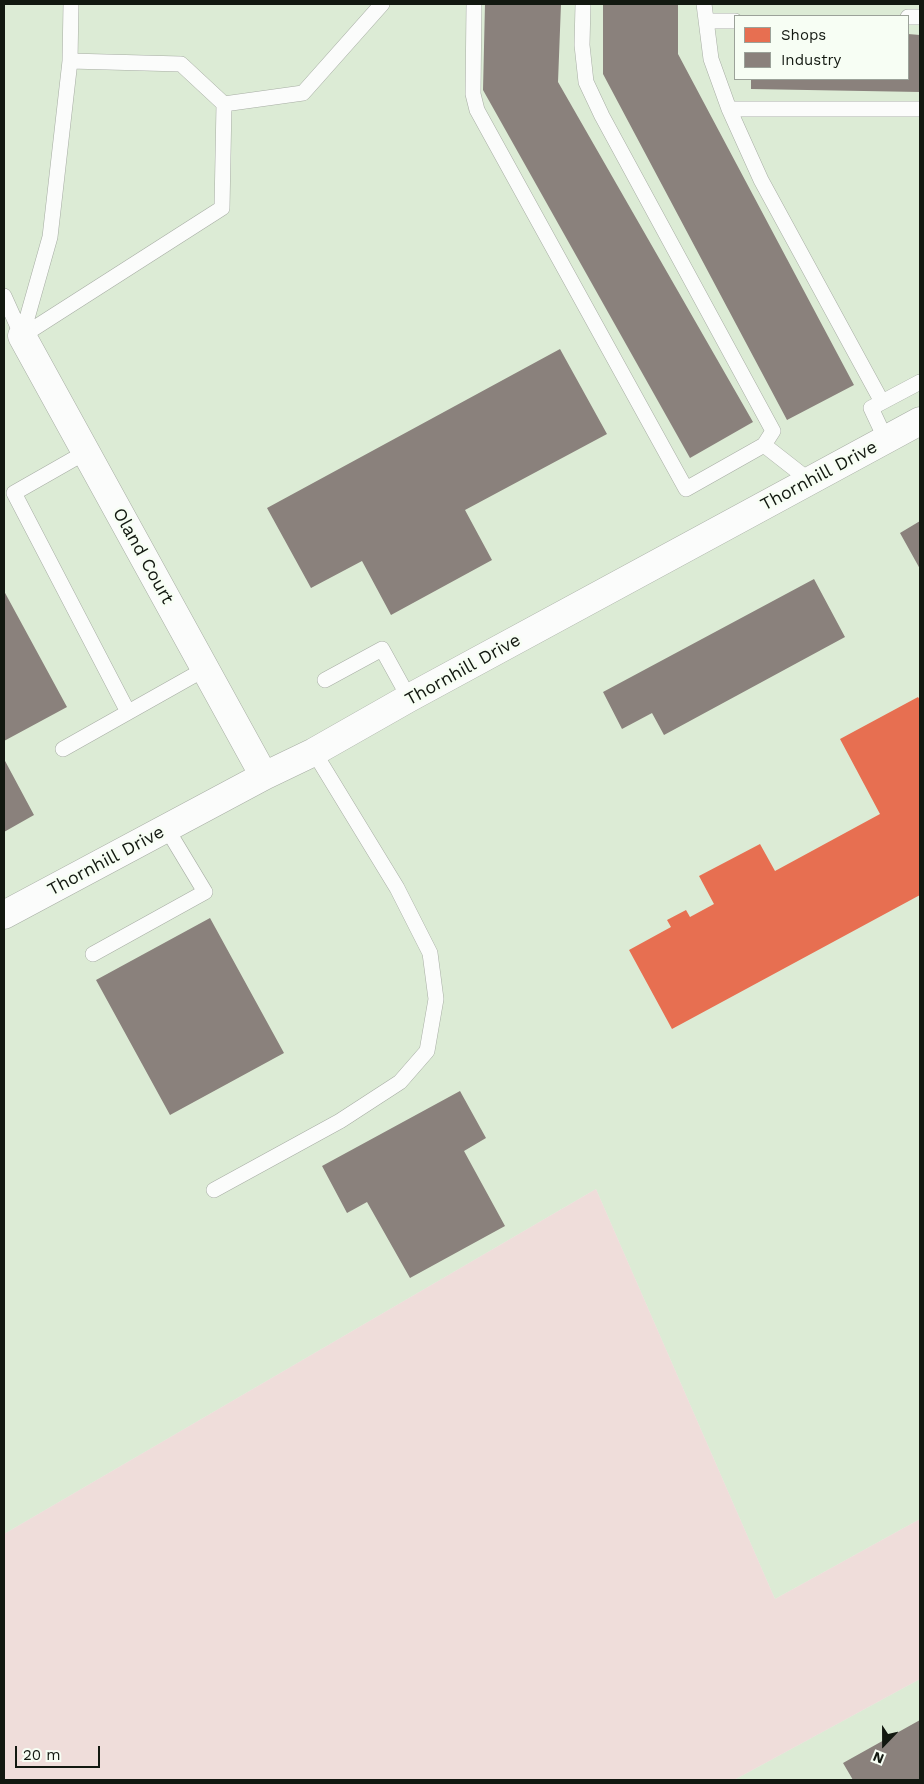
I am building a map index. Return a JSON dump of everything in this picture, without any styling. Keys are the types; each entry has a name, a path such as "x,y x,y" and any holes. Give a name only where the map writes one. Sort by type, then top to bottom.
{"street":[{"name":"Oland Court","path":"13,329 86,452 264,776"},
{"name":"Thornhill Drive","path":"4,915 264,776 314,752 409,698 920,421"}],"lane":[{"path":"13,329 50,238 70,61 71,4"},
{"path":"224,104 303,93 382,4"},
{"path":"474,4 473,94 477,110 686,489 764,445 773,431 602,116 586,82 582,45 583,4"},
{"path":"704,4 711,59 729,109 761,180 882,402"},
{"path":"706,22 734,21"},
{"path":"13,329 222,208 224,104 181,64 70,61"},
{"path":"729,109 920,109"},
{"path":"4,296 13,329"},
{"path":"886,440 871,408 920,382"},
{"path":"764,445 810,481"},
{"path":"86,452 14,493 128,712"},
{"path":"325,680 382,650 409,698"},
{"path":"62,749 205,668"},
{"path":"214,1190 340,1121 400,1082 426,1051 436,999 430,953 397,888 314,752"},
{"path":"93,954 205,892 167,829"}],"shaded area":[{"path":"4,4 920,4 920,1519 775,1599 596,1189 4,1534"},
{"path":"596,1189 775,1599 920,1519 920,1679 734,1780 4,1780 4,1534"},
{"path":"920,1679 920,1780 734,1780"}],"building: Shops":[{"path":"918,697 920,700 920,895 672,1029 629,950 671,927 667,920 686,910 690,917 714,904 699,876 760,844 775,871 880,814 840,739"}],"building: Industry":[{"path":"485,4 561,4 558,82 753,422 690,458 483,90"},
{"path":"603,4 678,4 678,54 854,385 787,420 603,74"},
{"path":"909,34 920,35 920,92 751,89 751,80 909,80"},
{"path":"560,349 607,434 465,510 492,560 391,615 362,561 311,588 267,508"},
{"path":"920,521 920,569 900,533"},
{"path":"814,579 845,637 664,735 652,713 622,729 603,692"},
{"path":"4,591 67,707 4,741"},
{"path":"4,759 34,815 4,832"},
{"path":"210,918 284,1053 170,1115 96,980"},
{"path":"460,1091 486,1138 464,1151 505,1226 410,1278 367,1202 347,1213 322,1166"},
{"path":"920,1720 920,1780 853,1780 843,1763"}]}
